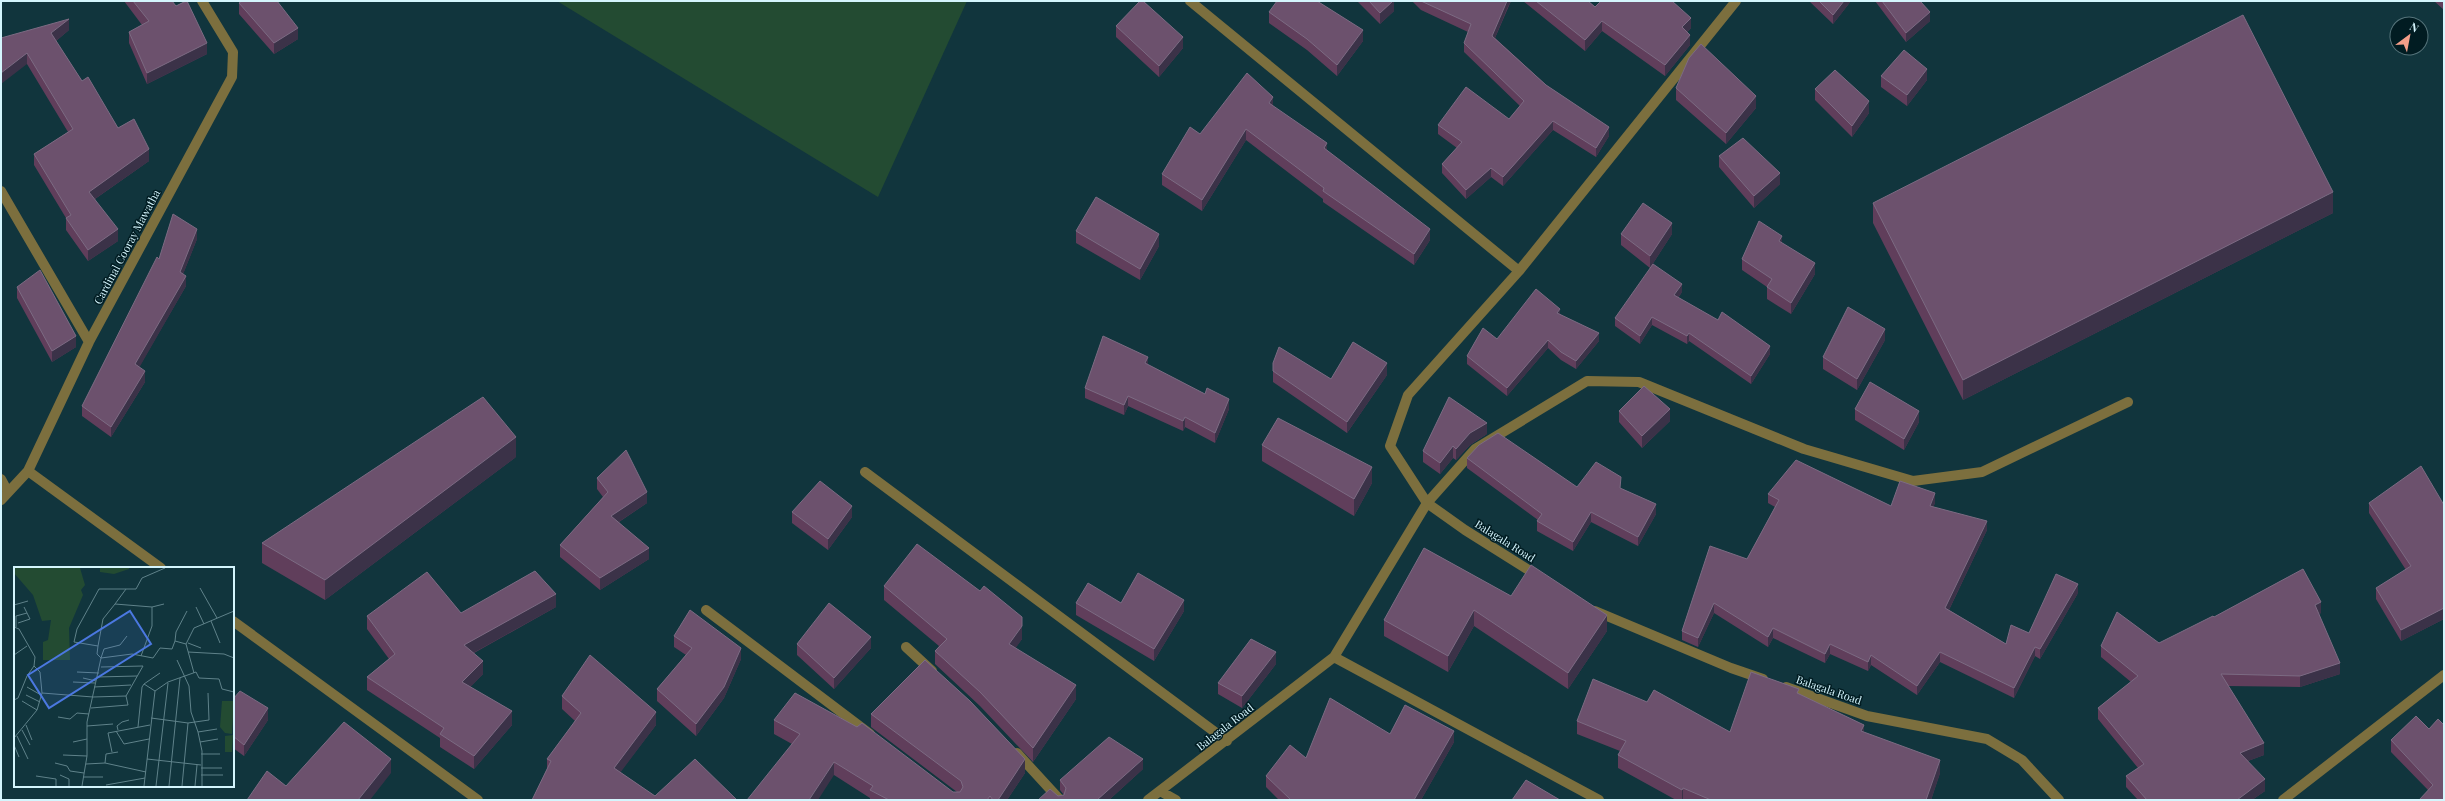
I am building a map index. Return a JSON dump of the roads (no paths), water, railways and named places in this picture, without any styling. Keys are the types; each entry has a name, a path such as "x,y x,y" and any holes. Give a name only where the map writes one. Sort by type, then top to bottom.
{"street":[{"name":"Cardinal Cooray Mawatha","path":"1,500 28,471 89,342 232,77 233,52 202,1"},
{"path":"1190,1 1518,271"},
{"path":"1736,1 1518,271 1408,395 1390,446 1427,503 1475,449 1587,381 1640,382 1804,449 1912,481 1982,472 2128,402"},
{"path":"1,190 89,342"},
{"path":"28,471 160,567"},
{"path":"865,472 1227,741"},
{"path":"1,479 8,492"},
{"name":"Balagala Road","path":"1148,800 1227,741 1334,657 1427,503 1465,530 1550,583"},
{"name":"Balagala Road","path":"1589,607 1731,668 1867,716 1987,740 2022,760 2059,800"},
{"path":"706,610 876,738"},
{"path":"234,622 478,800"},
{"path":"906,647 941,678"},
{"path":"1334,657 1599,800"},
{"path":"2283,800 2444,675"},
{"path":"1011,747 1060,800"},
{"path":"1160,791 1176,800"}]}
